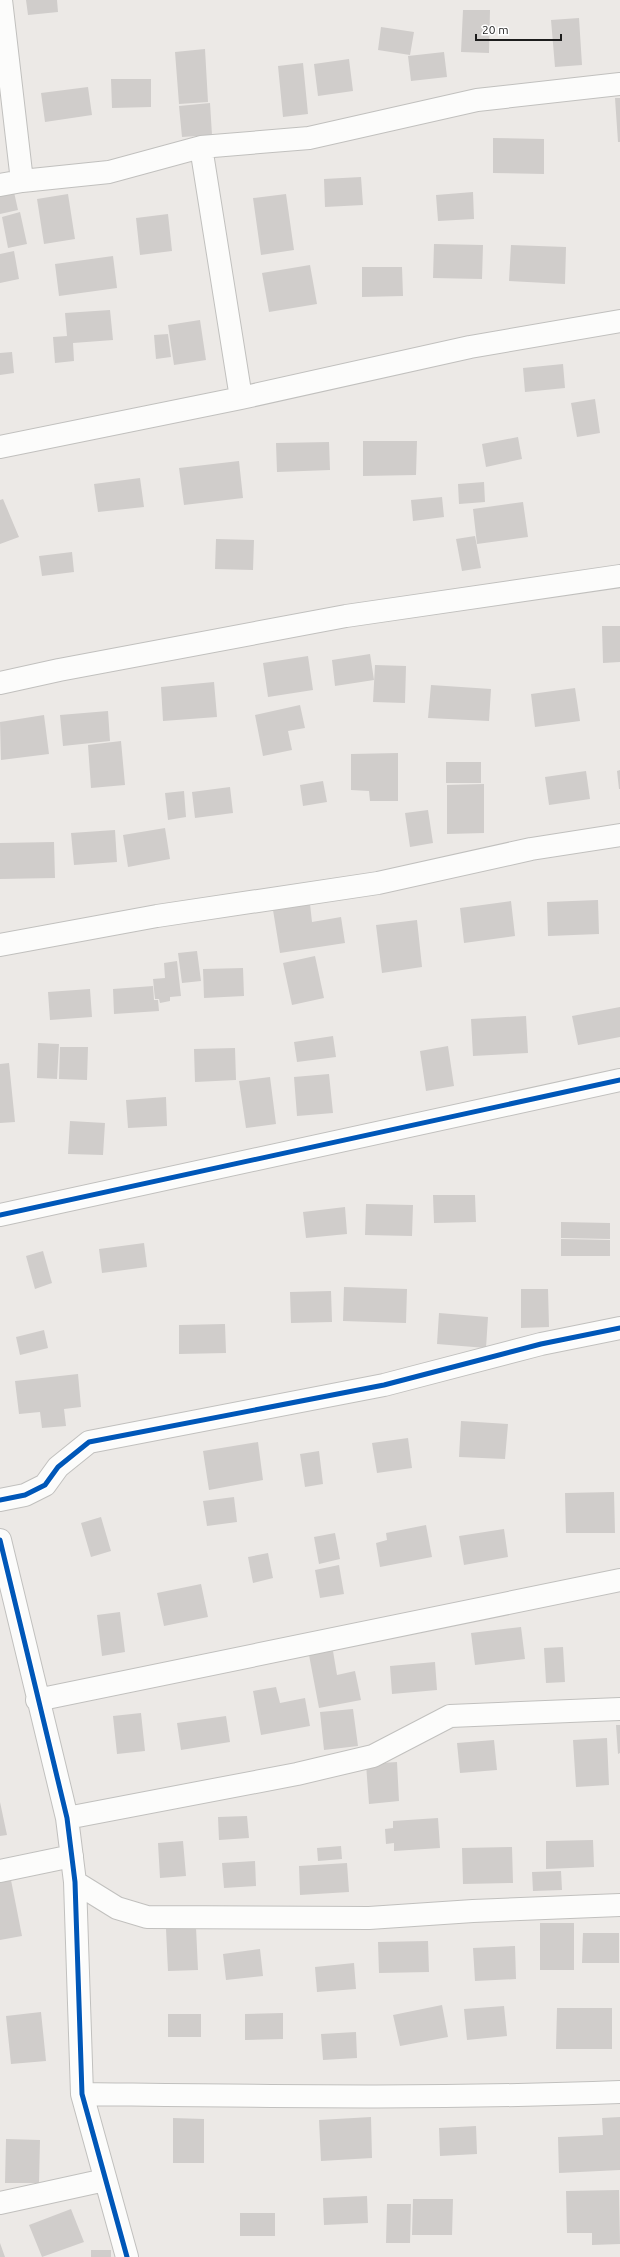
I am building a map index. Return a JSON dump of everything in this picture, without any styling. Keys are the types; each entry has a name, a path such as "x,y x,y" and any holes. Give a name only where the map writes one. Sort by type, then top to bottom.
{"street":[{"path":"1,0 22,181"},
{"path":"0,185 22,181 109,172 201,147 309,138 477,100 620,84"},
{"path":"201,147 241,398"},
{"path":"0,447 241,398 470,347 620,321"},
{"path":"0,683 59,670 346,616 620,576"},
{"path":"0,945 157,916 378,883 531,849 620,835"},
{"path":"0,1215 620,1080"},
{"path":"0,1500 25,1495 45,1485 58,1468 89,1442 384,1385 541,1344 620,1328"},
{"path":"0,1540 37,1700 67,1818 75,1882 82,2094 127,2257"},
{"path":"37,1700 620,1580"},
{"path":"67,1818 297,1774 373,1756 450,1716 620,1709"},
{"path":"0,1871 72,1856"},
{"path":"75,1882 117,1908 147,1917 369,1918 473,1911 620,1905"},
{"path":"82,2094 384,2098 521,2096 620,2092"},
{"path":"0,2203 105,2180"}],"building":[{"path":"26,0 57,0 58,12 28,15"},
{"path":"463,10 490,10 489,53 461,52"},
{"path":"579,18 582,65 555,67 551,20"},
{"path":"381,27 414,32 410,55 378,50"},
{"path":"205,49 208,102 179,104 175,52"},
{"path":"444,52 447,77 411,81 408,56"},
{"path":"349,59 353,91 318,96 314,64"},
{"path":"303,63 308,114 283,117 278,66"},
{"path":"111,79 151,79 151,107 112,108"},
{"path":"88,87 92,115 45,122 41,93"},
{"path":"615,98 620,98 620,142 618,142"},
{"path":"210,103 212,135 182,137 179,106"},
{"path":"493,138 544,139 544,174 493,173"},
{"path":"361,177 363,205 325,207 324,179"},
{"path":"14,192 18,210 0,214 0,196"},
{"path":"473,192 474,219 438,221 436,195"},
{"path":"68,194 75,239 44,244 37,199"},
{"path":"286,194 294,250 261,255 253,198"},
{"path":"20,212 27,244 8,248 2,217"},
{"path":"168,214 172,251 140,255 136,218"},
{"path":"434,244 483,245 482,279 433,278"},
{"path":"511,245 566,247 565,284 509,281"},
{"path":"14,251 19,279 0,283 0,254"},
{"path":"113,256 117,288 59,296 55,264"},
{"path":"310,265 317,304 269,312 262,273"},
{"path":"362,267 402,267 403,296 362,297"},
{"path":"110,310 113,340 73,343 74,361 55,363 53,337 67,336 65,313"},
{"path":"200,320 206,360 174,365 168,325"},
{"path":"168,334 171,357 156,359 154,335"},
{"path":"12,352 14,373 0,375 0,353"},
{"path":"563,364 565,388 525,392 523,368"},
{"path":"595,399 600,433 577,437 571,403"},
{"path":"518,437 522,459 486,467 482,444"},
{"path":"363,441 417,441 416,475 363,476"},
{"path":"329,442 330,470 277,472 276,443"},
{"path":"239,461 243,498 184,505 179,468"},
{"path":"140,478 144,507 98,512 94,484"},
{"path":"484,482 485,502 459,504 458,484"},
{"path":"442,497 444,517 413,521 411,500"},
{"path":"3,499 19,537 0,544 0,500"},
{"path":"523,502 528,537 477,544 473,509"},
{"path":"475,536 481,568 462,571 456,539"},
{"path":"216,539 254,540 253,570 215,569"},
{"path":"72,552 74,572 42,576 39,556"},
{"path":"602,626 620,626 620,662 603,663"},
{"path":"370,654 374,680 335,686 332,660"},
{"path":"308,656 313,690 268,697 263,663"},
{"path":"375,665 406,666 405,703 373,702"},
{"path":"214,682 217,717 163,721 161,687"},
{"path":"431,685 491,689 489,721 428,718"},
{"path":"575,688 580,721 535,727 531,694"},
{"path":"300,705 305,728 288,731 292,750 263,756 255,715"},
{"path":"108,711 110,741 63,746 60,715"},
{"path":"44,715 49,754 1,760 0,722"},
{"path":"121,741 125,785 91,788 88,745"},
{"path":"398,753 398,801 370,801 369,791 351,790 351,754"},
{"path":"446,762 481,762 481,783 446,783"},
{"path":"620,770 620,789 619,789 617,771"},
{"path":"586,771 590,799 549,805 545,777"},
{"path":"323,781 327,802 303,806 300,785"},
{"path":"484,784 484,833 447,834 447,785"},
{"path":"230,787 233,813 195,818 192,792"},
{"path":"184,791 186,817 168,820 165,793"},
{"path":"428,810 433,843 410,847 405,813"},
{"path":"165,828 170,859 128,867 123,835"},
{"path":"115,830 117,862 74,865 71,833"},
{"path":"54,842 55,878 0,879 0,843"},
{"path":"598,900 599,934 548,936 547,902"},
{"path":"511,901 515,936 464,943 460,908"},
{"path":"310,904 312,922 341,917 345,943 280,953 273,910"},
{"path":"417,920 422,967 382,973 376,925"},
{"path":"197,951 201,981 182,983 178,953"},
{"path":"315,956 324,998 292,1005 283,963"},
{"path":"177,961 181,996 170,997 170,1001 160,1003 159,999 155,999 153,979 165,978 164,963"},
{"path":"243,968 244,996 204,998 203,969"},
{"path":"153,986 154,1000 158,1000 159,1011 114,1014 113,989"},
{"path":"90,989 92,1017 50,1020 48,992"},
{"path":"620,1007 620,1037 578,1045 572,1016"},
{"path":"526,1016 528,1053 473,1056 471,1019"},
{"path":"333,1036 336,1057 297,1062 294,1042"},
{"path":"38,1043 59,1044 57,1079 37,1078"},
{"path":"448,1046 454,1086 426,1091 420,1051"},
{"path":"60,1047 88,1047 87,1080 59,1079"},
{"path":"235,1048 236,1080 195,1082 194,1049"},
{"path":"9,1063 15,1122 0,1123 0,1064"},
{"path":"329,1074 333,1113 297,1116 294,1077"},
{"path":"270,1077 276,1124 246,1128 239,1081"},
{"path":"166,1097 167,1126 128,1128 126,1100"},
{"path":"70,1121 105,1123 103,1155 68,1154"},
{"path":"433,1195 475,1195 476,1222 434,1223"},
{"path":"366,1204 413,1205 412,1236 365,1235"},
{"path":"345,1207 347,1234 306,1238 303,1212"},
{"path":"561,1222 610,1223 610,1239 561,1238"},
{"path":"561,1239 610,1240 610,1256 561,1256"},
{"path":"144,1243 147,1267 102,1273 99,1249"},
{"path":"43,1251 52,1283 35,1289 26,1256"},
{"path":"344,1287 407,1289 406,1323 343,1321"},
{"path":"521,1289 548,1289 549,1327 521,1328"},
{"path":"331,1291 332,1322 291,1323 290,1292"},
{"path":"439,1313 488,1317 486,1348 437,1344"},
{"path":"225,1324 226,1353 179,1354 179,1325"},
{"path":"44,1330 48,1348 20,1355 16,1337"},
{"path":"78,1374 81,1407 64,1409 66,1426 42,1428 40,1412 19,1414 15,1381"},
{"path":"461,1421 508,1424 505,1459 459,1457"},
{"path":"408,1438 412,1468 377,1473 372,1443"},
{"path":"258,1442 263,1480 209,1490 203,1451"},
{"path":"319,1451 323,1484 305,1487 300,1454"},
{"path":"614,1492 615,1533 566,1533 565,1493"},
{"path":"234,1497 237,1522 207,1526 203,1501"},
{"path":"101,1517 111,1551 91,1557 81,1523"},
{"path":"426,1525 432,1557 380,1567 376,1543 387,1540 386,1533"},
{"path":"504,1529 508,1557 464,1565 459,1536"},
{"path":"335,1533 340,1559 319,1564 314,1537"},
{"path":"268,1553 273,1578 253,1583 248,1557"},
{"path":"339,1565 344,1594 320,1598 315,1570"},
{"path":"201,1584 208,1617 164,1626 157,1593"},
{"path":"120,1612 125,1652 102,1656 97,1615"},
{"path":"521,1627 525,1659 475,1665 471,1633"},
{"path":"563,1647 565,1682 546,1683 544,1648"},
{"path":"333,1651 337,1675 355,1671 361,1700 319,1708 309,1655"},
{"path":"435,1662 437,1690 392,1694 390,1666"},
{"path":"276,1687 280,1703 305,1698 310,1726 261,1735 253,1691"},
{"path":"353,1709 358,1746 324,1750 320,1712"},
{"path":"141,1713 145,1751 117,1754 113,1716"},
{"path":"226,1716 230,1742 181,1750 177,1723"},
{"path":"616,1725 620,1725 620,1753 618,1754"},
{"path":"607,1738 609,1785 576,1787 573,1740"},
{"path":"494,1740 497,1770 460,1773 457,1743"},
{"path":"397,1762 399,1801 369,1804 366,1764"},
{"path":"0,1802 7,1835 0,1836"},
{"path":"247,1816 249,1838 219,1840 218,1817"},
{"path":"438,1818 440,1848 394,1851 394,1843 386,1844 385,1829 393,1828 393,1821"},
{"path":"593,1840 594,1867 546,1869 546,1841"},
{"path":"183,1841 186,1876 160,1878 158,1843"},
{"path":"341,1846 342,1859 318,1861 317,1848"},
{"path":"512,1847 513,1883 463,1884 462,1848"},
{"path":"255,1861 256,1886 224,1888 222,1863"},
{"path":"347,1863 349,1892 300,1895 299,1866"},
{"path":"561,1871 562,1890 533,1891 532,1872"},
{"path":"10,1875 22,1936 0,1940 0,1877"},
{"path":"540,1923 574,1923 574,1970 540,1970"},
{"path":"196,1927 198,1970 168,1971 166,1929"},
{"path":"583,1933 619,1933 619,1963 582,1963"},
{"path":"428,1941 429,1972 379,1973 378,1942"},
{"path":"515,1946 516,1979 475,1981 473,1948"},
{"path":"260,1949 263,1976 226,1980 223,1954"},
{"path":"354,1963 356,1989 317,1992 315,1967"},
{"path":"442,2005 448,2037 400,2046 393,2015"},
{"path":"504,2006 507,2036 467,2040 464,2009"},
{"path":"557,2008 612,2008 612,2049 556,2049"},
{"path":"41,2012 46,2061 11,2064 6,2016"},
{"path":"283,2013 283,2039 245,2040 245,2014"},
{"path":"168,2014 201,2014 201,2037 168,2037"},
{"path":"356,2032 357,2058 323,2060 321,2034"},
{"path":"371,2117 372,2158 321,2161 319,2120"},
{"path":"620,2117 620,2170 559,2173 558,2137 603,2135 602,2118"},
{"path":"173,2118 204,2119 204,2163 173,2163"},
{"path":"476,2126 477,2154 440,2156 439,2128"},
{"path":"6,2139 40,2140 39,2183 5,2183"},
{"path":"619,2190 620,2244 592,2245 592,2233 567,2233 566,2191"},
{"path":"367,2196 368,2223 324,2225 323,2198"},
{"path":"413,2199 453,2199 452,2235 412,2235"},
{"path":"387,2204 411,2204 410,2243 386,2243"},
{"path":"71,2209 84,2242 42,2257 29,2225"},
{"path":"240,2213 275,2213 275,2236 240,2236"},
{"path":"0,2243 5,2257 0,2257"},
{"path":"91,2250 111,2250 111,2257 91,2257"}],"cycle path":[{"path":"0,1215 620,1080"},
{"path":"0,1500 25,1495 45,1485 58,1467 89,1442 384,1385 541,1344 620,1328"},
{"path":"0,1540 67,1818 75,1882 82,2094 127,2257"}]}
